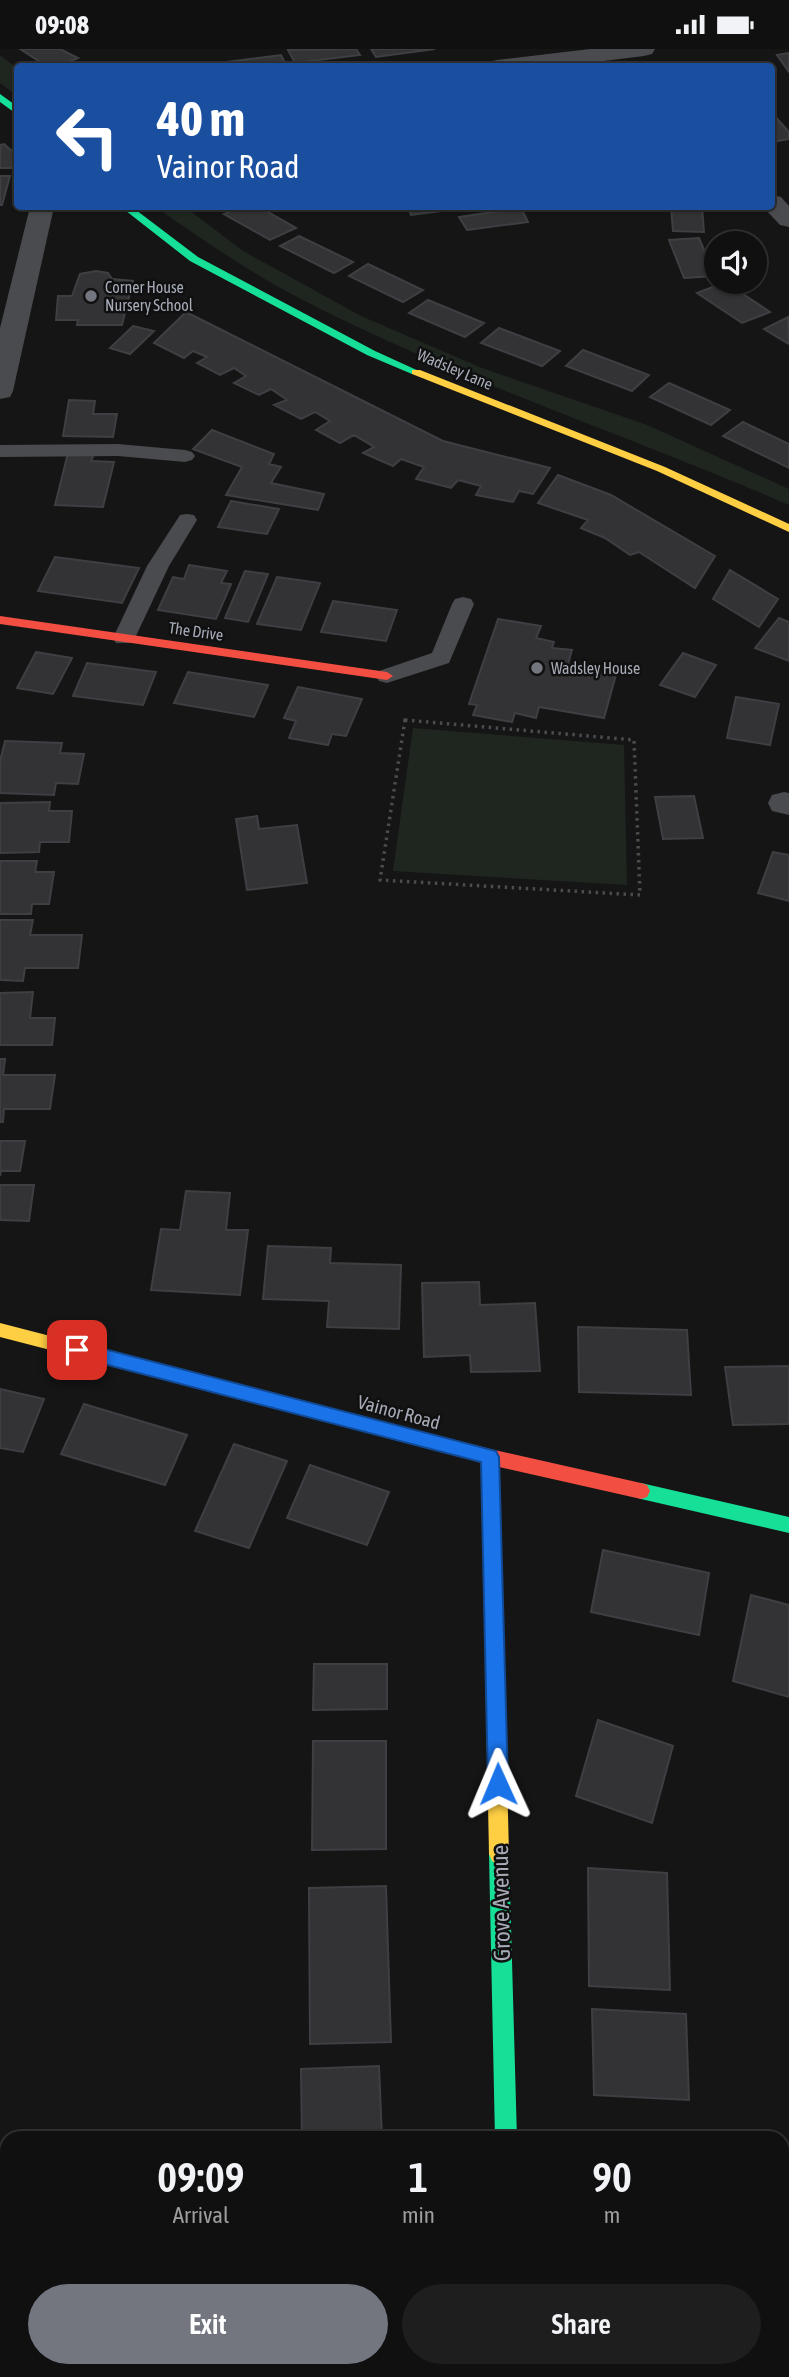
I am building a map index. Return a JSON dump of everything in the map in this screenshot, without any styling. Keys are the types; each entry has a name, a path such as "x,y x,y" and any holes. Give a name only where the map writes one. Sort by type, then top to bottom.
{"street":[{"path":"638,49 650,63"},
{"path":"528,63 644,49"},
{"path":"0,97 14,109"},
{"path":"775,205 789,220"},
{"path":"0,391 8,308 41,210"},
{"name":"Wadsley Lane","path":"130,210 194,260 371,353 499,407 661,469 789,528"},
{"name":"The Drive","path":"0,620 387,676"},
{"name":"Vainor Road","path":"0,1330 490,1457 789,1525"},
{"name":"Grove Avenue","path":"490,1457 506,2131"}],"lane":[{"path":"0,451 118,450 186,456"},
{"path":"124,638 158,566 187,520"},
{"path":"387,676 441,658 463,604"}],"path":[{"path":"405,720 634,740 640,895 380,880 405,720"}],"shaded area":[{"path":"0,55 14,66 14,94 0,83"},
{"path":"159,210 189,210 243,251 361,316 482,368 647,425 789,489 789,505 419,355 299,298 226,255"},
{"path":"413,728 624,745 627,885 393,871"}],"building":[{"path":"20,49 60,49 78,58 67,63 42,63"},
{"path":"356,49 360,55 295,63 288,50"},
{"path":"371,49 435,49 376,57"},
{"path":"789,53 789,72 777,55"},
{"path":"281,55 285,63 218,63"},
{"path":"775,116 789,132 789,139 775,141"},
{"path":"4,144 14,153 12,168 0,168 0,145"},
{"path":"0,176 10,176 2,205 0,205"},
{"path":"233,210 264,210 296,228 270,240 224,214"},
{"path":"409,210 442,211 411,215"},
{"path":"522,210 528,222 467,230 459,217"},
{"path":"671,210 702,210 704,232 673,231"},
{"path":"299,236 353,262 334,273 280,246"},
{"path":"699,238 704,250 704,277 684,278 669,240"},
{"path":"368,264 423,290 403,302 349,276"},
{"path":"96,271 108,273 112,279 133,281 122,325 77,325 78,320 56,320 58,296 72,296 80,274"},
{"path":"704,290 704,294 743,294 770,312 742,323 697,293"},
{"path":"428,300 484,323 465,337 409,313"},
{"path":"186,312 443,441 550,468 533,494 519,491 513,502 476,495 481,486 458,480 451,488 416,479 424,467 401,459 393,466 363,453 374,447 354,435 340,443 316,430 330,421 315,412 301,419 274,405 287,400 271,389 259,395 234,383 246,376 234,368 220,375 197,363 207,357 193,351 184,358 154,343"},
{"path":"788,317 789,344 764,329"},
{"path":"133,326 154,331 130,354 110,348"},
{"path":"499,328 560,351 542,366 481,343"},
{"path":"583,350 649,375 632,391 566,366"},
{"path":"669,383 730,410 711,425 650,397"},
{"path":"69,400 95,401 93,414 117,414 113,437 63,436"},
{"path":"743,422 789,444 789,468 723,436"},
{"path":"212,430 274,454 269,464 281,467 271,483 324,494 318,510 226,495 242,467 193,449"},
{"path":"68,453 94,454 91,461 114,462 103,507 55,505"},
{"path":"558,475 611,495 715,556 695,588 639,552 630,555 605,538 581,528 588,520 538,503"},
{"path":"231,501 279,509 267,534 218,527"},
{"path":"55,557 139,568 122,603 38,591"},
{"path":"189,565 227,571 221,583 231,584 216,619 158,610 173,577 184,579"},
{"path":"730,570 778,599 759,627 713,599"},
{"path":"245,571 268,574 248,622 225,618"},
{"path":"277,577 320,583 301,630 257,624"},
{"path":"333,601 397,610 386,641 321,632"},
{"path":"779,618 789,622 789,661 755,648"},
{"name":"Wadsley House","path":"498,619 541,626 536,638 554,642 552,648 572,650 568,664 617,671 604,718 539,707 536,718 515,713 512,722 473,715 477,705 469,704"},
{"path":"36,652 72,658 53,694 17,688"},
{"path":"683,653 716,665 695,697 660,685"},
{"path":"87,663 156,672 143,705 73,696"},
{"path":"188,672 268,685 254,717 174,703"},
{"path":"298,687 362,699 346,736 332,734 328,745 289,738 296,721 284,718"},
{"path":"736,697 779,704 770,745 727,738"},
{"path":"5,741 62,743 60,753 84,754 78,784 56,783 54,795 0,793 0,761"},
{"path":"694,796 703,838 663,839 655,797"},
{"path":"50,802 49,811 72,811 69,842 40,842 39,852 0,853 0,803"},
{"path":"257,816 259,829 297,825 307,883 247,890 236,819"},
{"path":"773,852 789,855 789,901 758,893"},
{"path":"0,861 37,861 35,872 54,872 49,904 32,904 31,914 0,914"},
{"path":"0,920 33,920 30,935 82,935 78,968 25,968 23,981 0,980"},
{"path":"33,992 30,1018 55,1018 52,1045 0,1045 0,993"},
{"path":"0,1059 5,1059 3,1075 55,1075 50,1109 4,1109 3,1122 0,1122"},
{"path":"0,1141 25,1141 20,1171 1,1171 0,1176"},
{"path":"0,1185 34,1185 29,1221 0,1220"},
{"path":"186,1191 230,1193 226,1230 248,1230 240,1295 151,1290 161,1229 180,1230"},
{"path":"268,1246 331,1248 330,1263 401,1265 399,1329 327,1327 329,1301 263,1299"},
{"path":"479,1282 480,1305 535,1303 540,1371 471,1372 470,1355 424,1357 422,1283"},
{"path":"578,1327 687,1330 691,1395 579,1392"},
{"path":"789,1366 789,1424 733,1425 725,1367"},
{"path":"0,1389 44,1399 23,1452 0,1448"},
{"path":"84,1404 187,1435 165,1485 61,1454"},
{"path":"234,1444 287,1461 249,1548 195,1531"},
{"path":"310,1465 389,1492 367,1545 287,1518"},
{"path":"603,1550 709,1573 699,1635 591,1612"},
{"path":"751,1595 789,1605 789,1697 733,1681"},
{"path":"314,1664 387,1664 387,1709 313,1710"},
{"path":"598,1720 673,1746 652,1823 576,1796"},
{"path":"313,1741 386,1741 386,1849 312,1850"},
{"path":"588,1868 667,1873 670,1990 589,1986"},
{"path":"386,1886 391,2042 310,2044 309,1888"},
{"path":"592,2009 686,2014 689,2100 594,2095"},
{"path":"379,2066 382,2131 302,2131 301,2069"}],"traffic: fast":[{"path":"0,97 14,109"},
{"path":"130,210 194,259 371,353 416,372"},
{"path":"641,1491 789,1525"},
{"path":"499,1854 506,2131"}],"traffic: slow":[{"path":"416,372 661,469 789,528"},
{"path":"0,1330 282,1403"},
{"path":"490,1457 499,1854"}],"traffic: jam":[{"path":"0,620 387,676"},
{"path":"282,1403 490,1457 641,1491"}],"place":[{"name":"Corner House Nursery School","path":"91,296"},
{"name":"Wadsley House","path":"537,668"}],"route":[{"path":"77,1350 490,1457 498,1784"}]}
